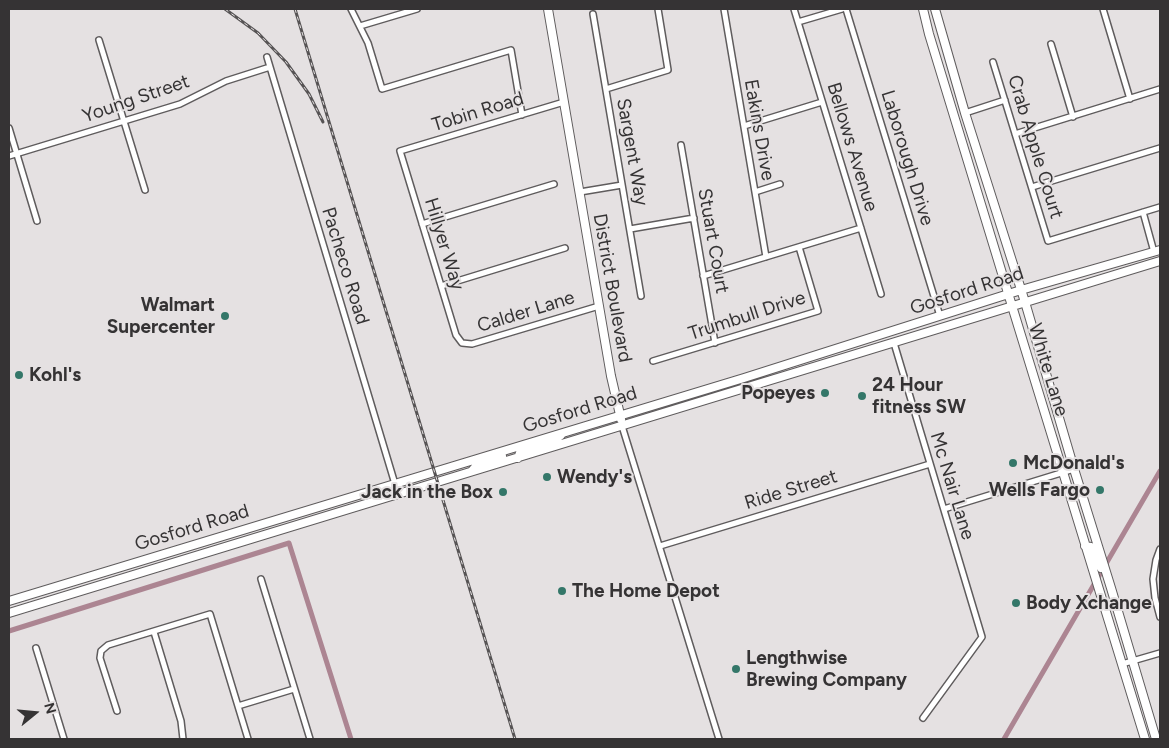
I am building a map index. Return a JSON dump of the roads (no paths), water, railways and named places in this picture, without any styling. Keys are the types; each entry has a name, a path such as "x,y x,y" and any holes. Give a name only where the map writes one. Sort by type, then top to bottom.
{"main road":[{"name":"District Boulevard","path":"548,9 611,376 622,426"},
{"name":"White Lane","path":"923,9 1062,472 1091,550 1111,588 1156,739"},
{"name":"White Lane","path":"935,9 1074,469 1099,592 1145,739"},
{"name":"Gosford Road","path":"9,601 620,416 1021,290 1157,251"},
{"path":"1108,278 1153,258 1157,251"},
{"name":"Gosford Road","path":"9,613 1160,261"},
{"path":"894,343 901,334 936,317"},
{"path":"746,388 750,382 794,368 813,356"},
{"path":"518,458 524,450 553,441 564,432"},
{"path":"471,472 479,463 510,453 513,447"},
{"path":"396,495 401,489 419,482 431,472"},
{"path":"355,507 366,498 388,492 395,484"}],"street":[{"path":"351,9 368,43 382,89 511,50 522,114"},
{"path":"360,26 417,9"},
{"path":"606,89 668,70 658,9"},
{"name":"Eakins Drive","path":"724,9 766,257"},
{"name":"Bellows Avenue","path":"794,9 881,294"},
{"path":"798,22 842,9"},
{"name":"Laborough Drive","path":"846,9 936,317"},
{"path":"1103,9 1130,99"},
{"name":"Sargent Way","path":"593,14 641,296"},
{"path":"99,40 144,190"},
{"path":"1052,44 1073,116"},
{"name":"Pacheco Road","path":"267,57 395,484"},
{"name":"Crab Apple Court","path":"993,62 1048,241 1143,212"},
{"name":"Young Street","path":"9,156 180,104 226,81 270,68"},
{"path":"1015,134 1160,89"},
{"path":"965,113 1005,100"},
{"name":"Tobin Road","path":"400,151 564,102"},
{"path":"744,126 822,102"},
{"path":"9,128 37,221"},
{"name":"Stuart Court","path":"681,145 715,343"},
{"path":"1032,188 1160,148"},
{"name":"Hillyer Way","path":"400,151 456,335 462,343"},
{"path":"422,224 554,184"},
{"path":"755,192 780,184"},
{"path":"580,192 622,185"},
{"path":"1157,251 1143,212 1160,207"},
{"path":"630,229 694,218"},
{"path":"703,276 861,228"},
{"name":"Trumbull Drive","path":"653,361 818,311 799,247"},
{"path":"441,286 565,248"},
{"name":"Calder Lane","path":"462,343 472,344 599,306"},
{"name":"Mc Nair Lane","path":"894,343 982,637 923,718"},
{"name":"District Boulevard","path":"622,426 719,739"},
{"name":"Ride Street","path":"660,546 930,464"},
{"path":"944,509 1074,469"},
{"path":"1160,549 1153,580 1160,616"},
{"path":"261,579 310,739"},
{"path":"117,711 100,658 101,650 108,646 210,614 248,739"},
{"path":"154,632 181,721 183,739"},
{"path":"36,648 64,739"},
{"path":"1122,664 1160,653"},
{"path":"238,706 294,689"}],"waterway":[{"path":"1004,739 1160,471"},
{"path":"9,631 289,543 351,739"}],"railway":[{"path":"225,9 258,33 286,62 309,94 323,122"},
{"path":"295,9 515,739"}],"place":[{"name":"Walmart Supercenter","path":"225,316"},
{"name":"Kohl's","path":"19,375"},
{"name":"Popeyes","path":"825,393"},
{"name":"24 Hour fitness SW","path":"862,396"},
{"name":"McDonald's","path":"1013,463"},
{"name":"Wendy's","path":"547,477"},
{"name":"Wells Fargo","path":"1100,490"},
{"name":"Jack in the Box","path":"503,492"},
{"name":"The Home Depot","path":"562,591"},
{"name":"Body Xchange","path":"1016,603"},
{"name":"Lengthwise Brewing Company","path":"736,669"}]}
